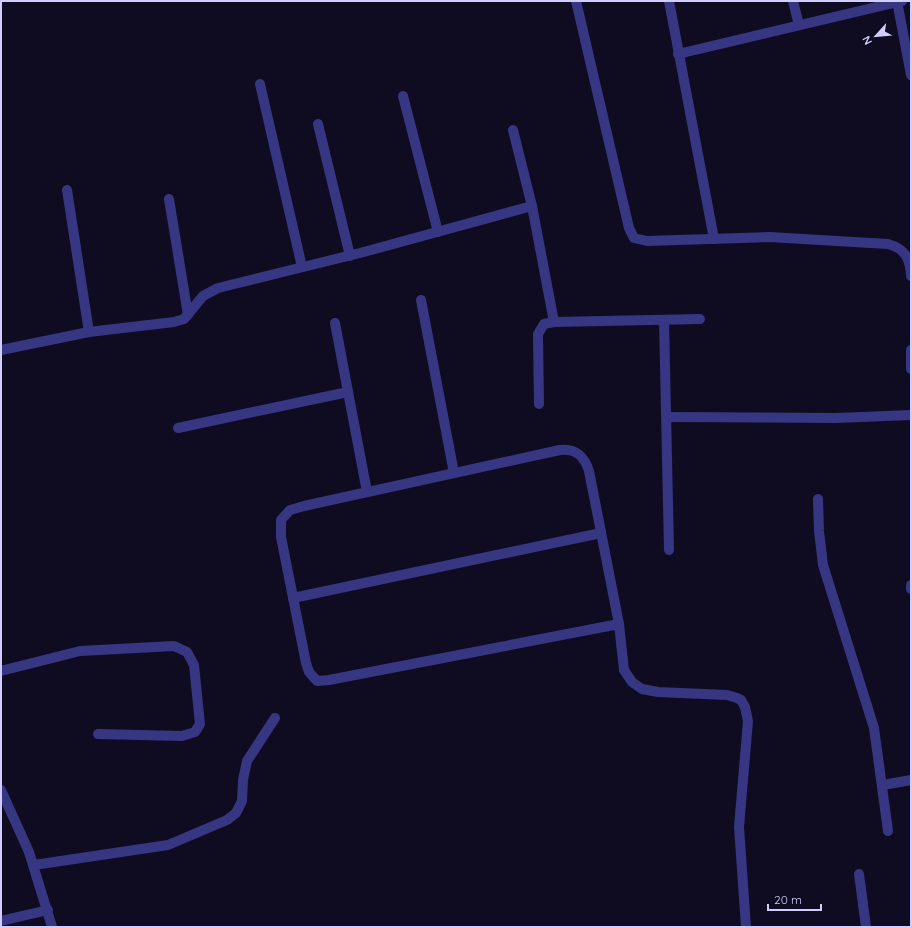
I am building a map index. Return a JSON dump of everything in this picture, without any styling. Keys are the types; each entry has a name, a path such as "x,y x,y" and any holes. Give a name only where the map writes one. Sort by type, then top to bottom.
{"street":[{"path":"576,1 631,234 634,238 647,241 769,237 888,244 901,249 906,254 909,260 911,276"},
{"path":"669,1 714,239"},
{"path":"793,1 799,25"},
{"path":"678,54 898,1 911,75"},
{"path":"260,84 302,267"},
{"path":"403,96 438,232"},
{"path":"318,124 350,256"},
{"path":"513,130 532,206 554,322"},
{"path":"67,190 89,332"},
{"path":"169,199 188,315"},
{"path":"1,350 89,332 174,322 188,315 203,296 218,288 350,256 532,206"},
{"path":"421,300 454,473"},
{"path":"539,404 538,334 544,324 554,322 700,319"},
{"path":"664,320 669,550"},
{"path":"335,323 367,492"},
{"path":"911,350 911,369"},
{"path":"178,428 348,392"},
{"path":"666,417 836,418 911,414"},
{"path":"619,624 317,681 309,672 293,598 280,527 283,516 290,510 304,506 454,473 560,450 571,450 577,452 586,461 619,624 624,670 632,682 642,688 658,692 727,695 741,700 745,706 748,721 739,826 746,927"},
{"path":"818,499 819,531 823,565 874,728 883,785 888,831"},
{"path":"293,598 601,533"},
{"path":"1,671 80,651 174,646 183,649 190,655 194,665 200,724 195,732 182,736 98,734"},
{"path":"34,865 168,844 227,820 236,813 242,801 243,780 247,761 275,718"},
{"path":"883,785 911,780"},
{"path":"1,790 34,865 52,927"},
{"path":"859,874 866,927"},
{"path":"1,921 48,910"}]}
